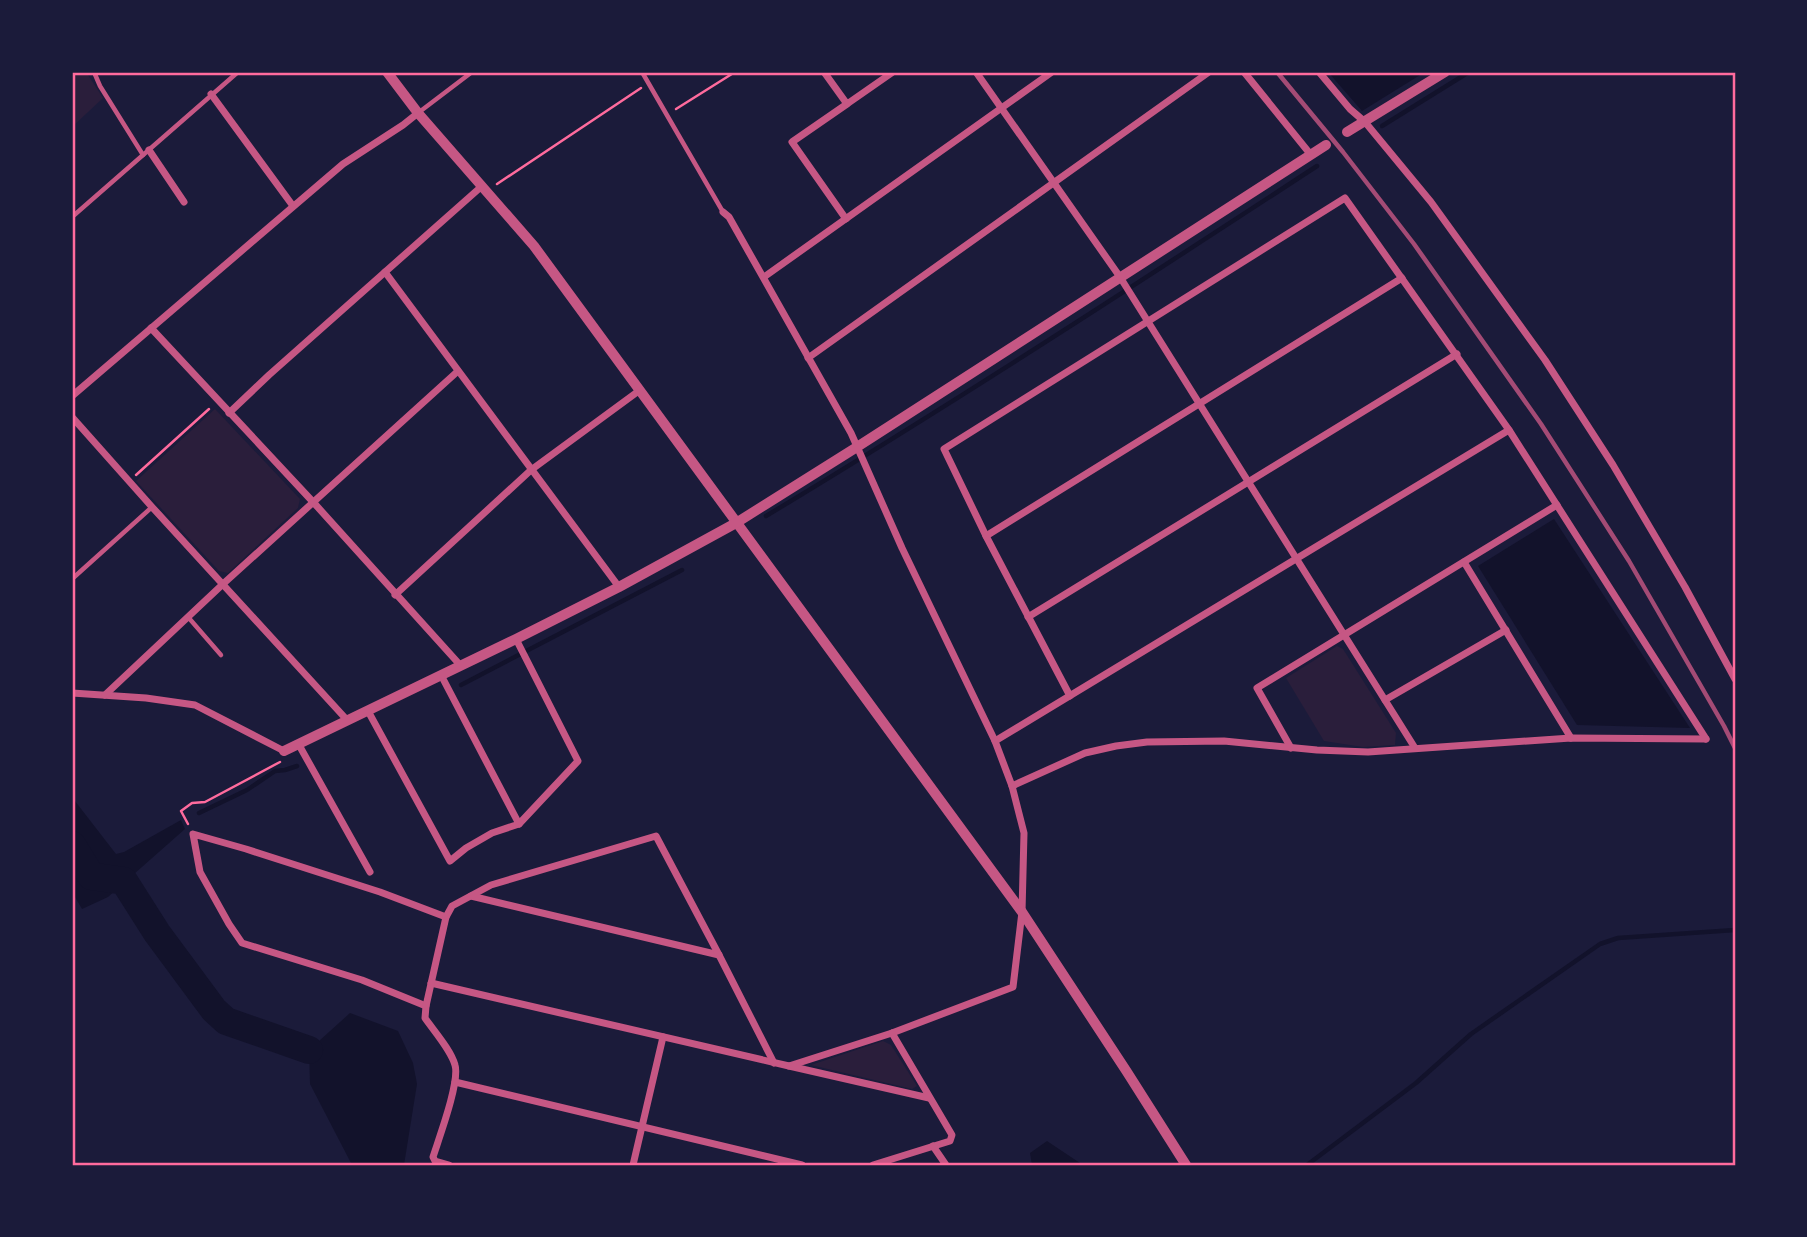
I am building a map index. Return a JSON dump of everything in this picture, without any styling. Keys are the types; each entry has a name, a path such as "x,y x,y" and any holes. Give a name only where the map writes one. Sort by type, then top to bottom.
{"street":[{"path":"387,72 418,113 534,246 1022,912 1186,1165"},
{"path":"824,72 847,104"},
{"path":"846,219 792,142 893,72"},
{"path":"976,72 1149,321 1415,748"},
{"path":"764,277 1052,72"},
{"path":"808,358 1209,72"},
{"path":"1244,72 1311,155"},
{"path":"1319,72 1365,122 1431,202 1545,360 1619,476 1685,587 1735,679"},
{"path":"1347,132 1445,72"},
{"path":"211,94 293,206"},
{"path":"72,396 343,164 418,113"},
{"path":"72,693 195,705 284,751 299,745 517,641 736,523 858,450 1123,281 1326,145"},
{"path":"146,152 184,202"},
{"path":"229,413 385,272 484,189"},
{"path":"1012,786 1085,752 1147,743 1224,741 1368,752 1571,738 1706,739 1509,430 1345,198 944,449 986,536 1070,696"},
{"path":"723,212 729,217 764,277 851,433 902,548 995,741 1012,786 1024,833 1022,912 1013,987 892,1033 789,1066"},
{"path":"385,272 619,587"},
{"path":"986,536 1402,278"},
{"path":"150,328 314,503 461,666"},
{"path":"1028,617 1457,354"},
{"path":"105,695 458,371"},
{"path":"395,595 531,470 639,390"},
{"path":"72,417 347,720"},
{"path":"995,741 1509,430"},
{"path":"1291,748 1257,688 1557,505"},
{"path":"1464,562 1571,738"},
{"path":"1385,700 1506,630"},
{"path":"368,711 450,861 492,833 519,824 578,761 517,641"},
{"path":"441,675 519,824"},
{"path":"299,745 370,872"},
{"path":"426,1006 362,980 242,943 200,872 193,834 380,892 446,917"},
{"path":"449,1165 435,1161 433,1157 455,1082 456,1067 452,1056 425,1018 426,1006 446,917 453,906 491,885 656,836 774,1063"},
{"path":"470,896 719,955"},
{"path":"432,983 929,1098"},
{"path":"873,1165 950,1141 951,1135 892,1033"},
{"path":"633,1165 663,1037"},
{"path":"455,1082 802,1165"},
{"path":"933,1146 946,1165"}],"lane":[{"path":"94,72 100,86 146,152"},
{"path":"72,216 238,72"},
{"path":"418,113 472,72"},
{"path":"642,72 723,212"},
{"path":"72,579 152,507"},
{"path":"188,617 221,656"}],"path":[{"path":"667,115 735,72"},
{"path":"484,189 649,83"},
{"path":"129,482 218,401"},
{"path":"193,834 181,811 192,803 205,802 284,760 284,751"}],"shaded area":[{"path":"72,72 86,72 103,98 72,127"},
{"path":"1328,72 1425,72 1362,111"},
{"path":"215,409 300,499 298,508 228,573 219,571 136,481"},
{"path":"1554,519 1690,728 1577,725 1478,566"},
{"path":"1337,646 1343,649 1396,733 1395,745 1363,747 1324,741 1286,678"},
{"path":"72,800 116,854 181,820 185,829 108,897 82,909 72,892"},
{"path":"350,1013 398,1031 413,1063 417,1084 404,1165 352,1165 310,1084 309,1050"},
{"path":"883,1041 891,1045 917,1086 912,1089 811,1065"},
{"path":"1047,1141 1083,1165 1032,1165 1030,1153"}],"waterway":[{"path":"1382,126 1469,72"},
{"path":"766,516 1112,300 1317,166"},
{"path":"461,685 682,570"},
{"path":"199,813 247,790 275,771 297,766"},
{"path":"72,845 91,876 124,881 157,933 214,1010 226,1021 309,1050"},
{"path":"1307,1165 1416,1083 1471,1034 1600,944 1618,938 1735,930"}],"railway":[{"path":"1277,72 1414,244 1541,424 1629,561 1735,748"}]}
